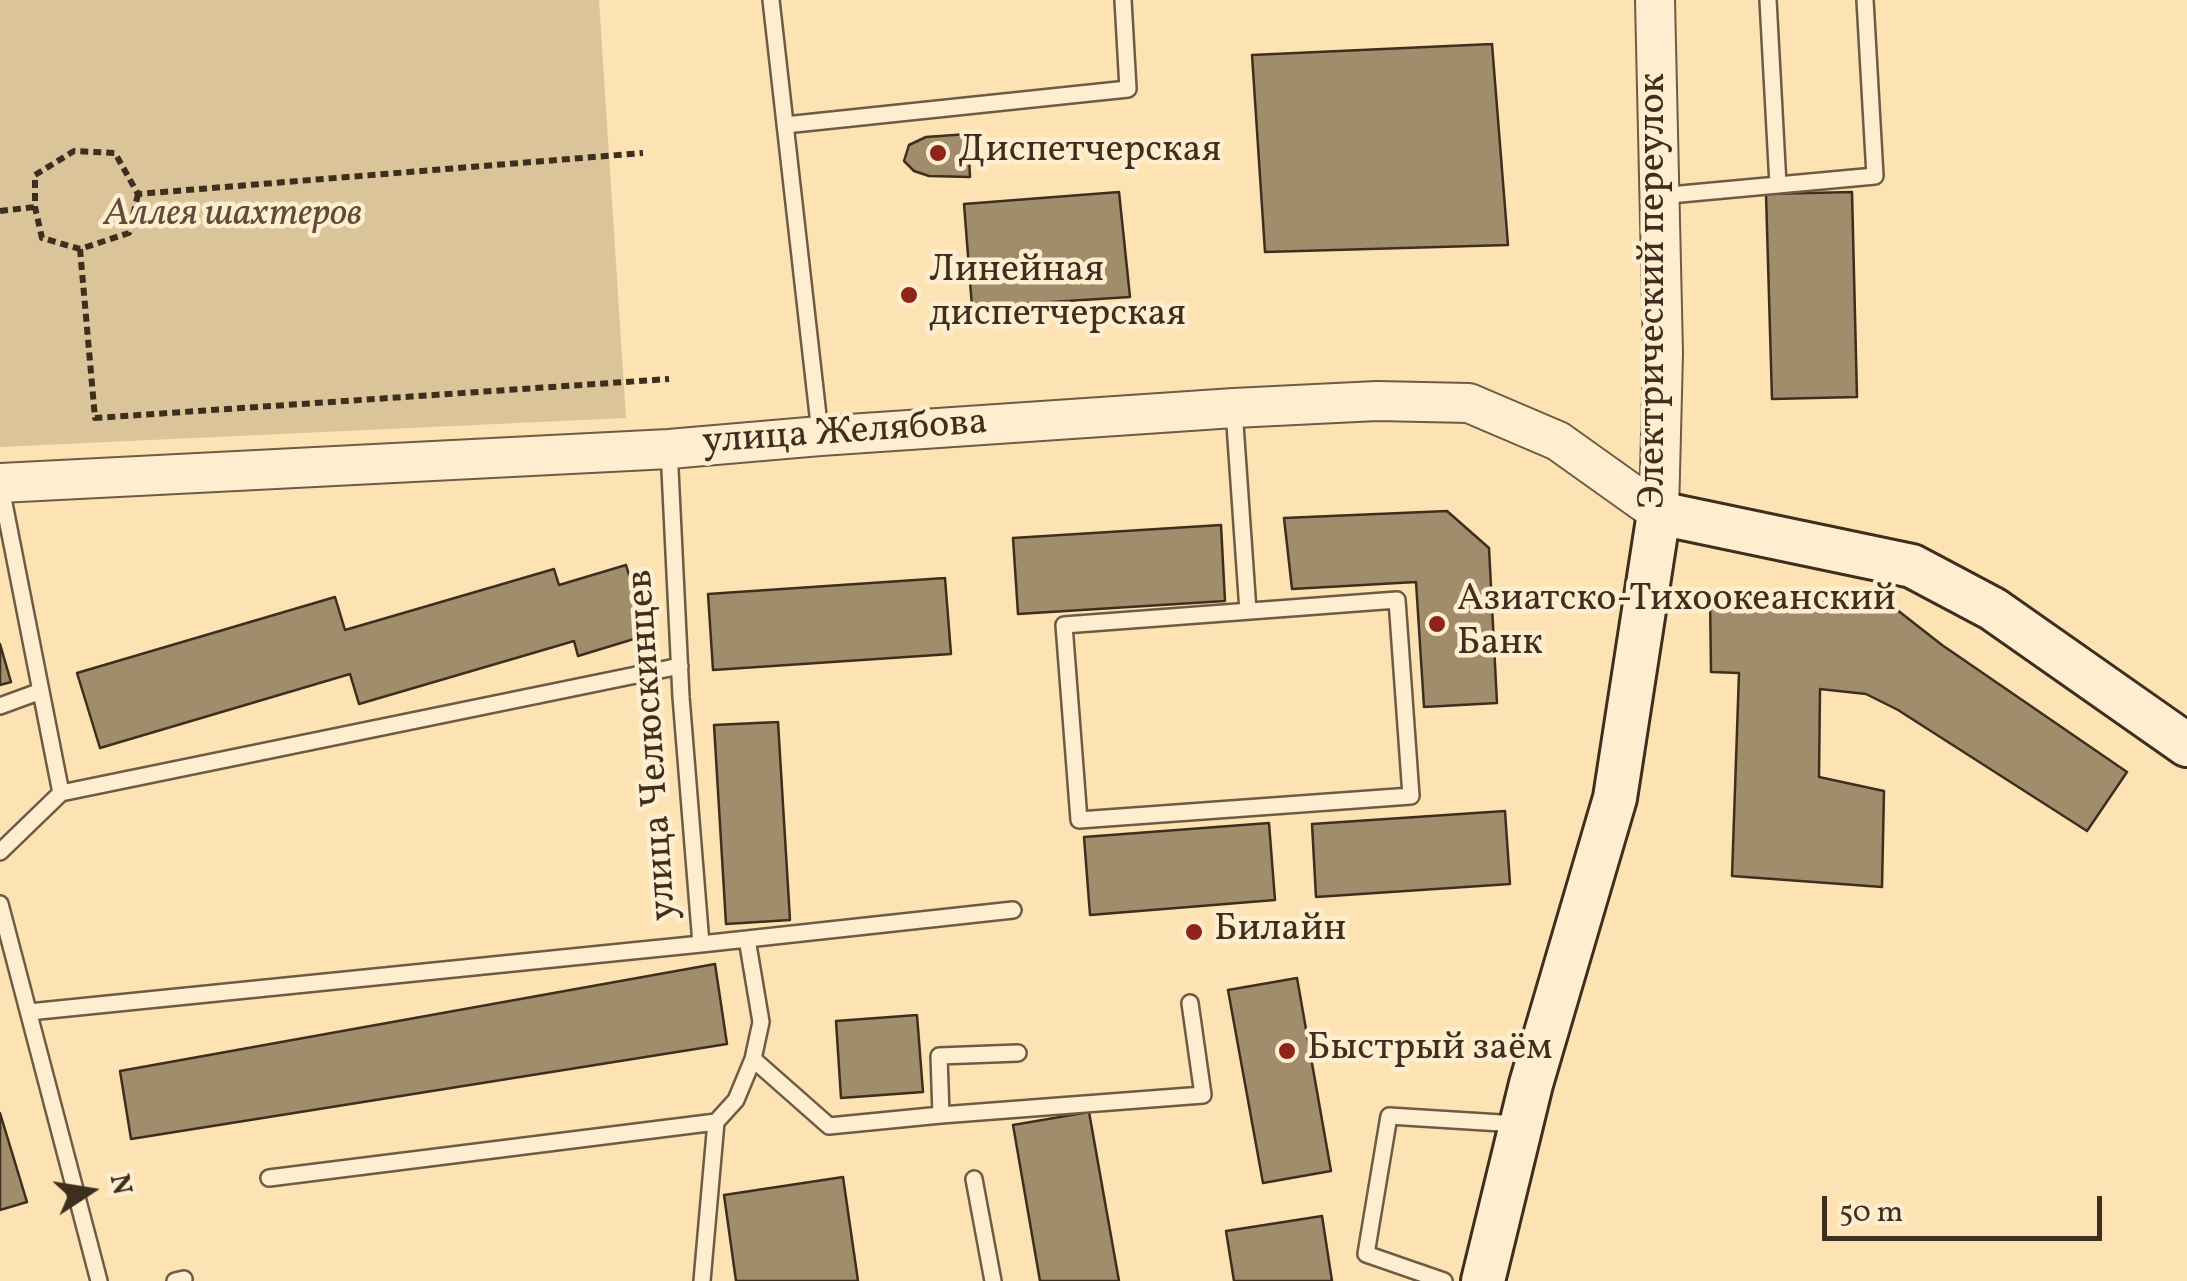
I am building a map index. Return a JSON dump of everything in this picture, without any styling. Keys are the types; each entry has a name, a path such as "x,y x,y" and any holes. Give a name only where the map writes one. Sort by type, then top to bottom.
{"main road":[{"path":"1659,513 1912,566 1993,608 2187,744"},
{"name":"Электрический переулок","path":"1482,1281 1530,1084 1614,798 1659,513"}],"street":[{"name":"Электрический переулок","path":"1655,0 1663,353 1659,513"},
{"name":"улица Желябова","path":"0,482 669,448 1377,401 1469,403 1558,441 1659,513"}],"lane":[{"path":"771,0 820,436"},
{"path":"785,125 1128,89 1124,0"},
{"path":"1768,0 1778,185"},
{"path":"1659,196 1875,176 1865,0"},
{"path":"1234,408 1248,610"},
{"name":"улица Челюскинцев","path":"669,448 680,666 701,944 1014,910"},
{"path":"0,482 61,793"},
{"path":"1397,600 1412,796 1079,820 1064,625 1248,610 1397,600"},
{"path":"0,852 61,793 680,666"},
{"path":"0,706 41,691"},
{"path":"0,904 99,1281"},
{"path":"702,1281 716,1122 736,1100 753,1060 760,1022 747,939"},
{"path":"28,1012 701,944"},
{"path":"753,1060 829,1126 1203,1094 1190,1003"},
{"path":"941,1115 939,1056 1018,1053"},
{"path":"1444,1281 1366,1254 1389,1116 1521,1124"},
{"path":"269,1178 716,1122"},
{"path":"974,1178 993,1281"}],"path":[{"path":"74,151 115,153 138,194 129,233 80,249 42,238 34,207 35,175 74,151"},
{"path":"138,194 644,153"},
{"path":"0,211 34,207"},
{"path":"80,249 95,418 668,378"}],"green space":[{"name":"Аллея шахтеров","path":"0,0 599,0 626,418 0,447"}],"building":[{"path":"1492,44 1508,245 1265,252 1252,55"},
{"name":"Диспетчерская","path":"968,134 970,177 929,176 914,171 904,161 909,145 926,137"},
{"path":"1119,192 1130,297 972,307 964,204"},
{"path":"1852,192 1857,397 1772,399 1766,194"},
{"path":"1447,511 1489,548 1497,703 1424,707 1416,582 1292,589 1284,518"},
{"path":"1221,525 1225,601 1018,614 1013,538"},
{"path":"626,565 647,635 578,656 574,641 359,704 350,674 100,748 77,673 335,597 345,630 554,569 559,585"},
{"path":"945,578 951,654 713,670 708,594"},
{"path":"1710,597 1887,602 1942,645 2127,772 2087,831 1898,710 1866,694 1820,689 1819,777 1884,791 1882,887 1732,876 1739,673 1711,672"},
{"path":"0,644 11,682 0,685"},
{"path":"778,722 790,920 726,924 714,725"},
{"path":"1505,811 1510,884 1316,897 1312,824"},
{"path":"1269,823 1275,900 1090,915 1084,837"},
{"path":"715,964 727,1044 131,1139 120,1071"},
{"path":"1297,978 1331,1171 1263,1183 1228,990"},
{"path":"917,1015 923,1092 841,1098 836,1021"},
{"path":"1089,1112 1119,1281 1040,1281 1013,1125"},
{"path":"0,1113 27,1202 0,1210"},
{"path":"843,1177 858,1281 736,1281 724,1195"},
{"path":"1322,1216 1332,1281 1234,1281 1226,1231"}],"place":[{"name":"Диспетчерская","path":"938,153"},
{"name":"Линейная диспетчерская","path":"909,295"},
{"name":"Азиатско-Тихоокеанский Банк","path":"1437,624"},
{"name":"Билайн","path":"1194,932"},
{"name":"Быстрый заём","path":"1287,1051"}]}
